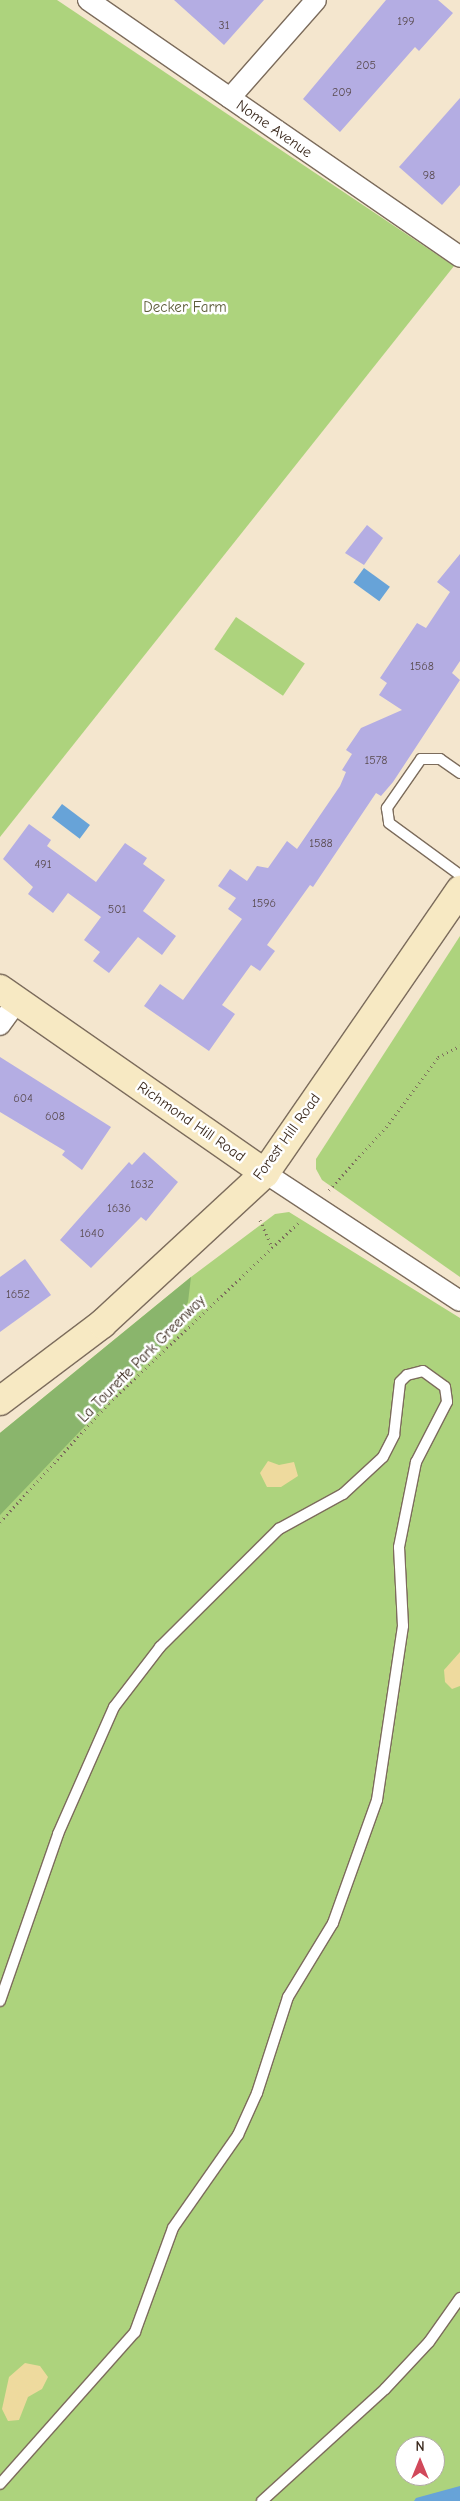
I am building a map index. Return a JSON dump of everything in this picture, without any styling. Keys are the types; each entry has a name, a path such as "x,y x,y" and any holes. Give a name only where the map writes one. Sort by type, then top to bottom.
{"street":[{"name":"Nome Avenue","path":"88,0 460,258"},
{"path":"230,98 316,0"},
{"name":"Forest Hill Road","path":"0,1401 102,1324 265,1173 460,890"},
{"path":"0,1024 9,996"},
{"name":"Richmond Hill Road","path":"9,996 265,1173 460,1301"}],"lane":[{"path":"460,772 440,759 421,759 387,808 389,823 460,875"},
{"path":"0,2001 58,1834 114,1707 160,1647 279,1528 343,1494 384,1457 394,1435 400,1382 407,1375 423,1371 444,1387 447,1402 416,1462 399,1547 403,1626 377,1800 334,1923 288,1997 257,2093 238,2135 173,2228 135,2332 0,2484"},
{"path":"262,2501 385,2390 429,2342 460,2298"}],"path":[{"path":"335,1183 386,1126 438,1057 460,1046"},
{"name":"La Tourette Park Greenway","path":"0,1522 109,1403 271,1245 304,1217"},
{"path":"260,1220 271,1245"}],"green space":[{"name":"Decker Farm","path":"0,0 57,0 454,266 0,837"},
{"path":"236,617 305,663 283,696 214,649"},
{"path":"460,936 460,1277 322,1180 316,1169 316,1159"},
{"path":"289,1212 460,1318 460,2501 0,2501 0,1433 191,1277 275,1214"},
{"path":"191,1277 188,1302 171,1336 0,1515 0,1433"}],"sand":[{"path":"268,1461 279,1465 294,1462 298,1476 281,1487 267,1487 260,1473"},
{"path":"460,1652 460,1686 452,1689 445,1682 444,1670"},
{"path":"25,2363 40,2366 48,2377 42,2389 28,2397 19,2420 8,2421 2,2409 9,2377"}],"water":[{"path":"364,568 390,587 379,601 353,583"},
{"path":"62,804 90,825 80,839 52,818"},
{"path":"460,2486 460,2501 414,2501 416,2498"}],"building":[{"path":"174,0 264,0 224,45"},
{"path":"386,0 438,0 453,13 419,51 415,47 340,132 303,99"},
{"path":"460,98 460,185 442,205 399,167"},
{"path":"367,525 383,538 364,565 345,553"},
{"path":"460,554 460,661 452,673 460,680 393,782 381,796 376,793 313,887 310,885 267,945 275,951 260,971 251,965 222,1005 235,1014 209,1051 144,1006 160,984 183,1000 242,919 228,909 236,898 218,886 230,869 247,881 257,866 268,868 287,841 297,849 340,786 346,772 342,770 352,754 346,750 361,728 402,710 379,695 387,683 380,678 417,623 426,628 450,592 437,582"},
{"path":"29,824 51,840 47,846 96,882 125,843 147,858 143,864 165,880 143,911 176,936 162,955 138,937 109,973 93,961 100,952 84,940 101,917 68,893 53,913 28,894 33,887 3,859"},
{"path":"0,1057 111,1127 82,1170 62,1155 65,1151 0,1112"},
{"path":"144,1152 178,1182 146,1221 141,1217 91,1268 60,1240 129,1162 132,1165"},
{"path":"25,1259 51,1295 0,1332 0,1277"}]}
